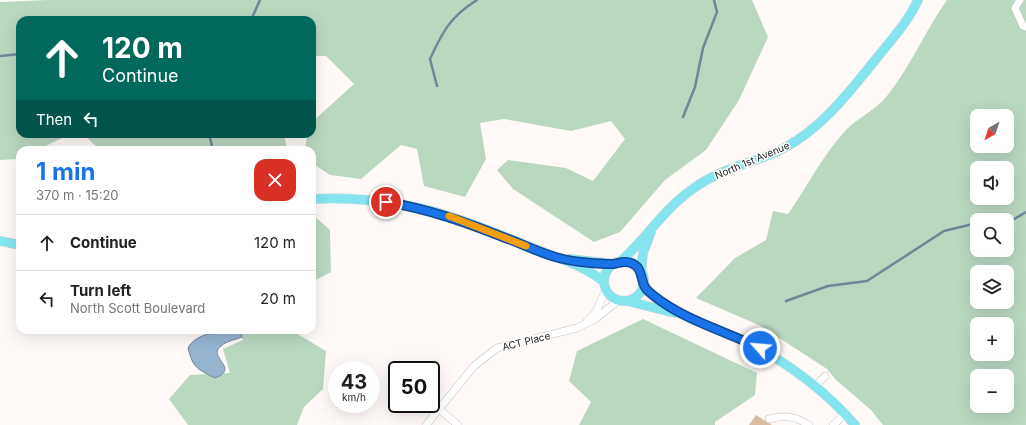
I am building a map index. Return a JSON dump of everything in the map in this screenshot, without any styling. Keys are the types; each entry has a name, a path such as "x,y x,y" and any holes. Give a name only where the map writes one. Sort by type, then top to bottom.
{"main road":[{"name":"North 1st Avenue","path":"618,263 673,203 700,183 731,168 786,147 819,124 832,112 898,32 918,0"},
{"path":"316,199 356,199 409,206 461,220 560,259 585,270 605,286 610,295 623,300 682,314 760,348 816,386 846,414 855,425"},
{"name":"North 1st Avenue","path":"642,272 643,253 656,221"},
{"path":"0,241 16,244"},
{"path":"560,259 632,263 642,272 644,284 653,296 682,314"},
{"path":"605,286 608,270 618,263"},
{"path":"623,300 638,295 644,284"}],"lane":[{"path":"1020,0 1015,8 1023,26 1026,27"},
{"path":"586,323 596,312 605,286"},
{"name":"ACT Place","path":"440,408 474,366 497,348 577,328 595,319 623,300"},
{"path":"816,386 825,376"},
{"path":"440,410 458,425"},
{"name":"ACT Place","path":"426,425 436,413"},
{"path":"833,425 846,414"},
{"path":"769,419 792,416 809,425"}],"green space":[{"path":"48,0 752,0 768,37 739,100 706,150 665,180 620,232 594,242 513,189 497,170 508,160 566,168 593,181 625,139 611,121 571,131 504,119 480,123 486,159 465,197 424,186 417,149 401,145 361,179 330,175 316,166 316,146 305,146 307,138 316,138 316,118 354,84 326,56 316,56 316,16 16,16 16,138 62,138 46,146 16,146 16,159 0,160 0,2"},
{"path":"947,0 1026,0 1026,425 883,425 871,410 836,380 827,369 761,326 696,298 735,258 766,240 773,211 788,214 822,161 845,131 883,101 896,85"},
{"path":"87,138 285,138 286,146 96,146"},
{"path":"316,218 330,230 331,272 316,280"},
{"path":"643,319 757,373 755,395 715,422 715,425 579,425 591,402 569,381 577,351"},
{"path":"238,334 298,334 326,351 323,389 304,407 297,425 188,425 169,399 190,375 230,373 223,349 243,340"}],"water":[{"path":"207,334 241,334 242,337 225,343 218,350 217,354 225,370 222,374 215,378 200,370 192,360 188,348 198,338"}],"building":[{"path":"756,415 772,425 749,425"}],"waterway":[{"path":"253,16 260,0"},
{"path":"437,86 430,59 448,25 460,12 477,0"},
{"path":"683,117 695,87 703,48 717,12 714,0"},
{"path":"0,56 16,54"},
{"path":"210,138 212,146"},
{"path":"1014,219 1026,212"},
{"path":"786,301 828,286 867,281 944,231 970,225"}],"slow traffic":[{"path":"449,216 526,246"}],"route":[{"path":"386,202 450,216 560,259 615,264 626,261 632,263 642,272 644,284 653,296 682,314 760,348"}]}
